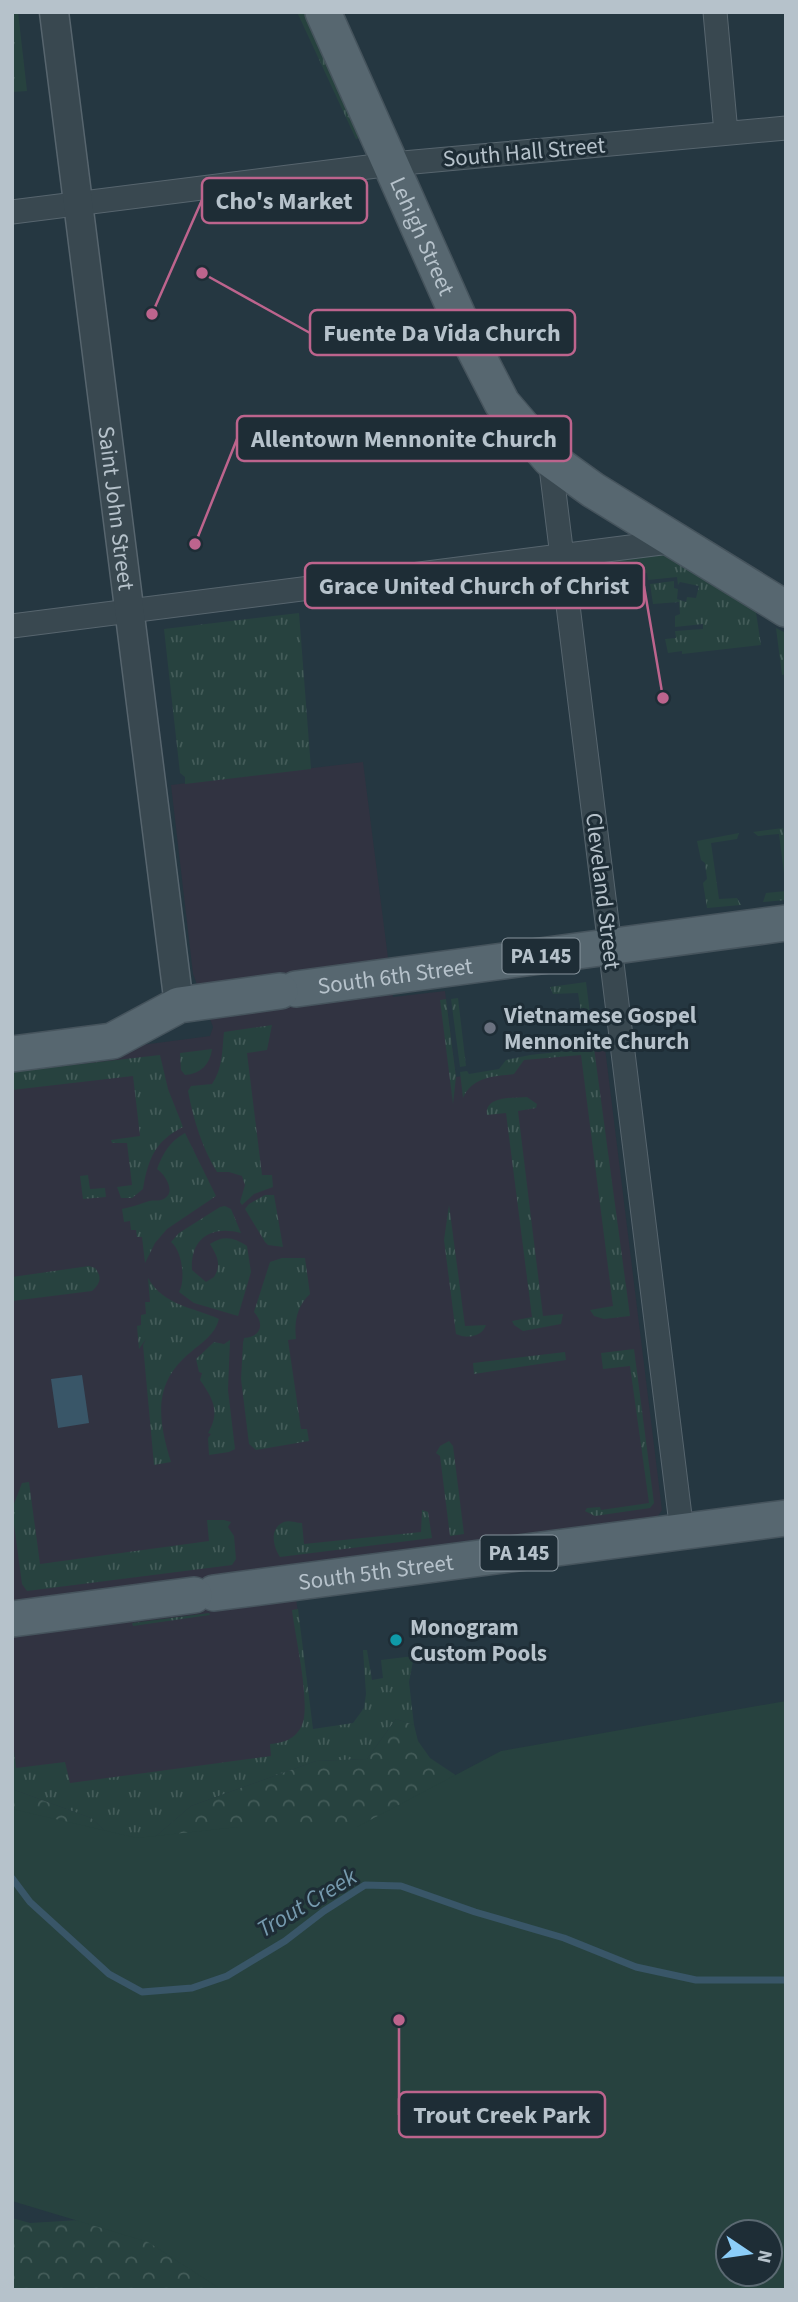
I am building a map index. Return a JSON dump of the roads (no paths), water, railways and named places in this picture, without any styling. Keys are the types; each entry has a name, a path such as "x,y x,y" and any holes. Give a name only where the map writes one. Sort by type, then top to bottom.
{"main road":[{"name":"Lehigh Street","path":"323,12 463,327 502,402 550,458 593,490 786,609"},
{"name":"South 6th Street","path":"12,1054 112,1041 179,1005 786,923"},
{"name":"South 5th Street","path":"12,1619 786,1518"}],"street":[{"name":"Saint John Street","path":"54,12 179,1005"},
{"path":"715,12 726,133"},
{"name":"South Hall Street","path":"12,212 392,164 786,128"},
{"name":"Cleveland Street","path":"550,458 682,1532"},
{"path":"12,626 677,541"}],"waterway":[{"name":"Trout Creek","path":"12,1878 30,1902 109,1974 142,1992 192,1988 227,1976 285,1941 324,1911 365,1885 401,1886 475,1912 564,1938 636,1967 696,1980 786,1980"}],"place":[{"name":"Fuente Da Vida Church","path":"202,273"},
{"name":"Cho's Market","path":"152,314"},
{"name":"Allentown Mennonite Church","path":"195,544"},
{"name":"Grace United Church of Christ","path":"663,698"},
{"name":"Vietnamese Gospel Mennonite Church","path":"490,1028"},
{"name":"Monogram Custom Pools","path":"396,1640"},
{"name":"Trout Creek Park","path":"399,2020"}]}
